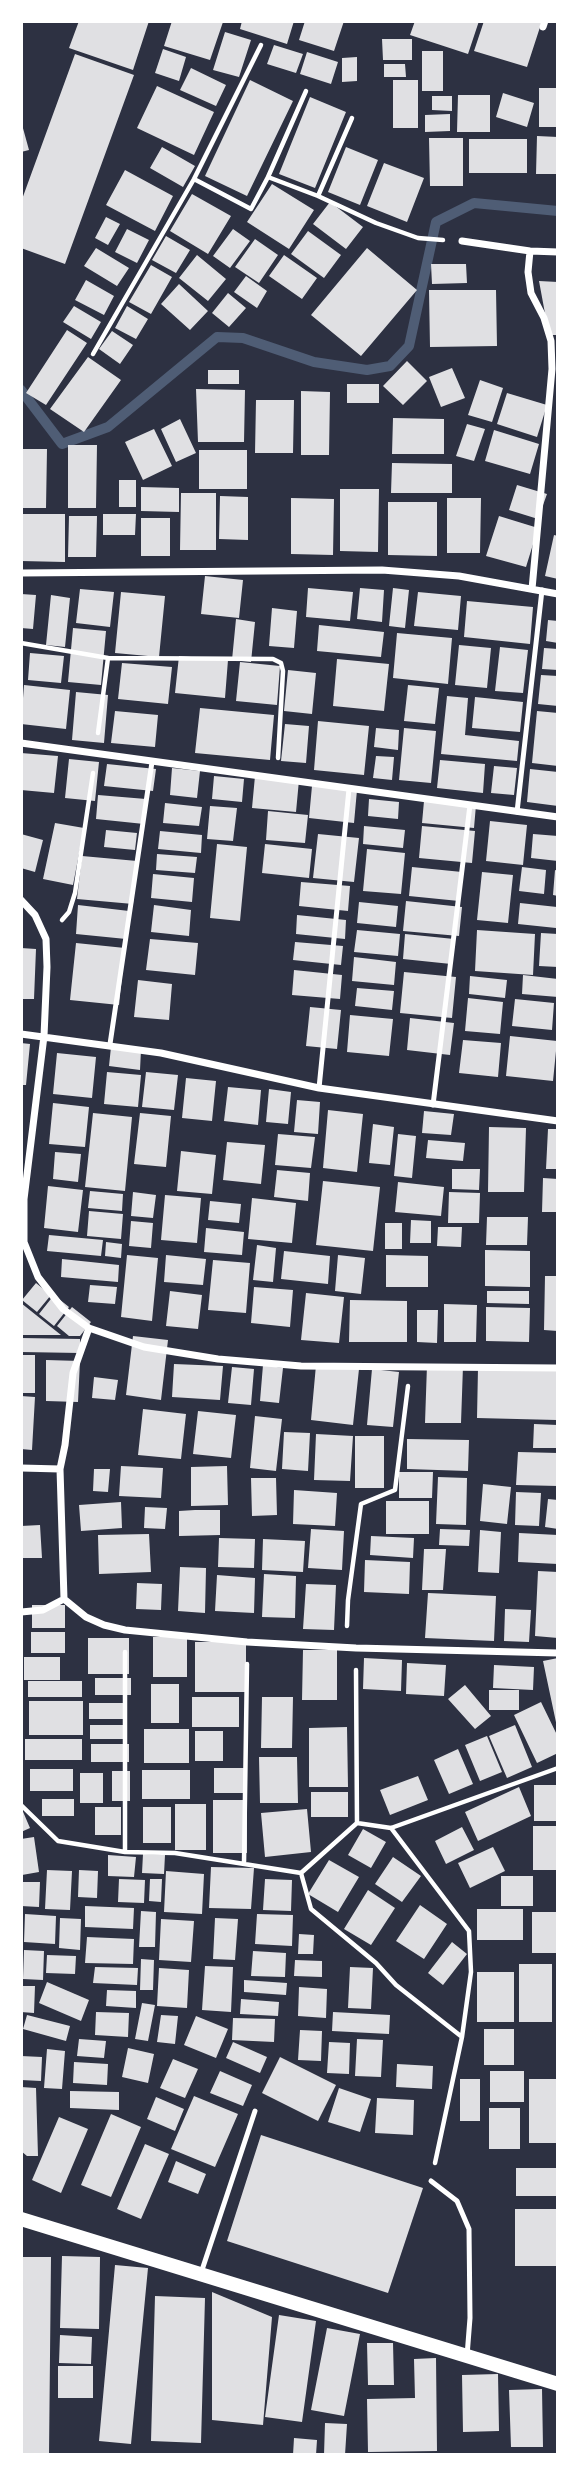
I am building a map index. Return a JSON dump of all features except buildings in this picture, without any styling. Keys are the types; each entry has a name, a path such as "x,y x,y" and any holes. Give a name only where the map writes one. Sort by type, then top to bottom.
{"main road":[{"path":"21,2219 558,2384"}],"street":[{"path":"462,241 530,251 558,252"},
{"path":"530,251 528,272 531,293 544,318 551,341 552,369 532,589"},
{"path":"21,573 382,570 459,576 558,594"},
{"path":"21,743 558,817"},
{"path":"21,900 35,915 46,939 47,967 44,1036 24,1199 24,1242 38,1277 63,1309 89,1328 144,1347 219,1359 301,1367 558,1368"},
{"path":"21,1034 110,1044 319,1088 558,1121"},
{"path":"89,1328 73,1373 60,1469 64,1598 86,1618 125,1630 247,1642 356,1648 558,1653"},
{"path":"21,1468 60,1469"},
{"path":"21,1612 43,1610 64,1598"}],"lane":[{"path":"517,812 542,590"},
{"path":"110,1044 152,762"},
{"path":"319,1088 349,789"},
{"path":"433,1105 470,805"},
{"path":"201,2273 255,2110"},
{"path":"431,2181 457,2201 469,2229 470,2318 467,2356"}],"path":[{"path":"93,354 194,179 261,45"},
{"path":"194,179 251,209 306,92"},
{"path":"318,196 352,118"},
{"path":"268,177 418,238"},
{"path":"21,643 108,658 273,659 281,663 283,671 277,779"},
{"path":"46,939 69,912 75,893 108,658"},
{"path":"346,1647 348,1600 361,1504 395,1490 410,1368"},
{"path":"125,1630 125,1852"},
{"path":"244,1863 247,1642"},
{"path":"356,1648 357,1824"},
{"path":"302,1873 357,1824 391,1828 558,1768"},
{"path":"21,1805 58,1841 125,1852 175,1853 302,1873"},
{"path":"391,1828 469,1931 471,1972 462,2037 431,2181"},
{"path":"302,1873 311,1909 376,1963 396,1985 462,2037"}],"waterway":[{"path":"21,390 62,444 108,427 217,337 243,338 314,362 367,370 390,366 409,346 436,222 474,203 558,211"}]}
